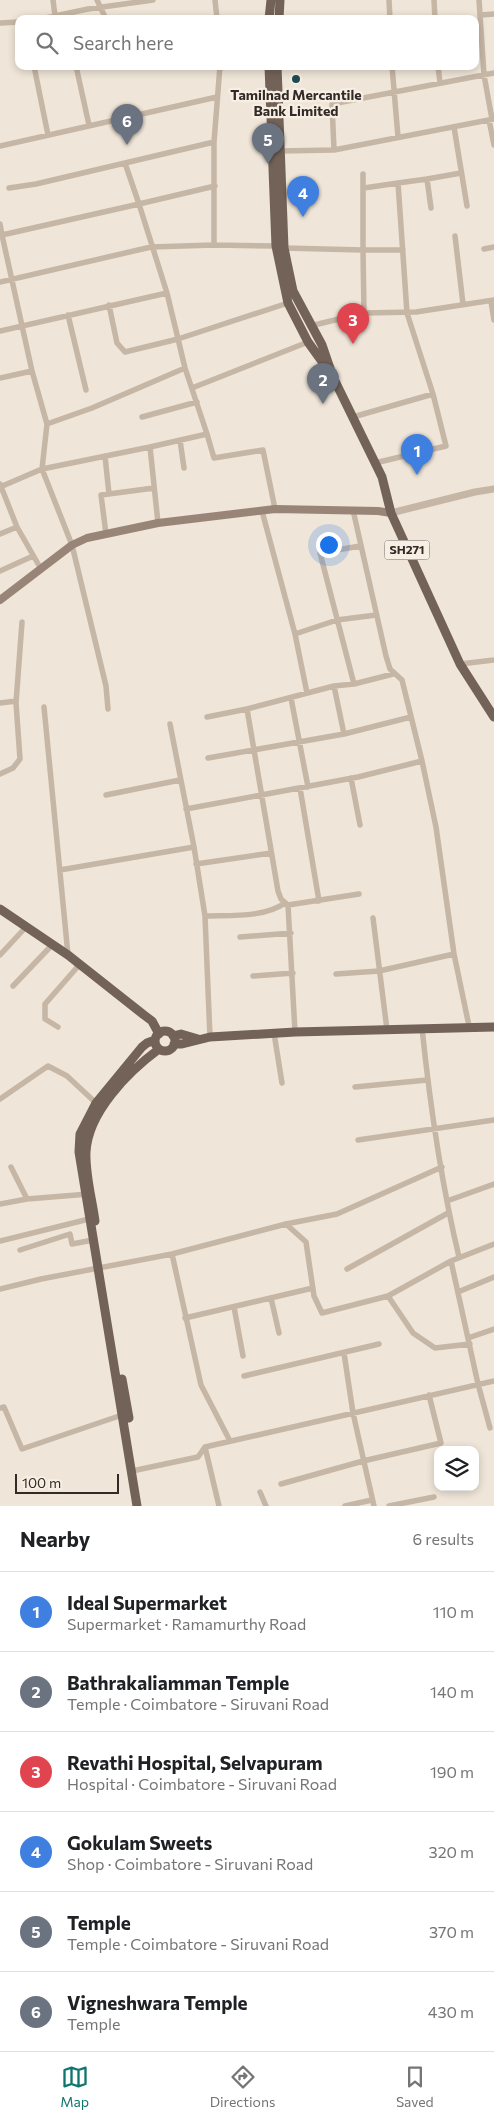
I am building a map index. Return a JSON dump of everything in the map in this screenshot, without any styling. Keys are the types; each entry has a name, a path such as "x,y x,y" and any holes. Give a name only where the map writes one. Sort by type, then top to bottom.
{"main road":[{"path":"269,15 271,0"},
{"path":"279,15 280,0"},
{"path":"269,70 280,247 288,303 308,342 333,378"},
{"name":"SH271","path":"277,70 280,151 280,247 293,291 322,346 333,378 375,463 386,492 390,513 460,664 491,705 494,717"},
{"path":"378,511 384,502 386,492"},
{"path":"0,600 72,544 88,538 158,523 262,511 353,510 390,513"},
{"path":"0,909 68,955 152,1021 163,1051 169,1050 173,1040 181,1034 198,1039 294,1032 469,1026 494,1027"},
{"path":"143,1506 122,1415 100,1267 89,1218 86,1154 89,1131 98,1113 165,1032 173,1040"},
{"path":"137,1506 134,1471 88,1194 78,1152 80,1134 96,1103 142,1047 147,1043 158,1041"}],"street":[{"path":"53,0 55,15"},
{"path":"97,0 104,15"},
{"path":"70,15 128,2 153,0"},
{"path":"216,0 217,15"},
{"path":"389,0 390,15"},
{"path":"434,0 435,15"},
{"path":"479,0 484,75 492,119 494,145"},
{"path":"481,16 494,14"},
{"path":"0,23 15,22"},
{"path":"35,70 48,135"},
{"path":"77,70 89,126"},
{"path":"214,245 214,142 220,70"},
{"path":"392,70 398,138"},
{"path":"438,70 440,83"},
{"path":"334,150 332,104 494,73"},
{"path":"0,146 217,97"},
{"path":"280,151 334,150 492,119"},
{"path":"454,127 467,206"},
{"path":"9,188 36,184 214,142"},
{"path":"124,163 167,293 185,368 208,434 214,458 263,450 275,510"},
{"path":"364,188 461,173"},
{"path":"363,174 362,250 364,313"},
{"path":"427,179 431,208"},
{"path":"375,463 446,446 433,394 407,313 398,183"},
{"path":"1,235 215,186"},
{"path":"0,224 21,326 47,424 42,468 72,544 106,686 108,709"},
{"path":"455,236 463,304"},
{"path":"0,282 151,246 214,245 403,250"},
{"path":"484,249 494,247"},
{"path":"0,331 167,293"},
{"path":"310,326 364,313 407,313 493,300 494,320"},
{"path":"109,305 117,343 125,352 178,339 288,303"},
{"path":"68,315 86,390"},
{"path":"192,388 308,342"},
{"path":"47,424 92,408 185,368"},
{"path":"0,378 32,371"},
{"path":"353,417 433,394"},
{"path":"142,417 197,402"},
{"path":"41,568 17,527 0,486 42,468 208,434"},
{"path":"180,440 184,468"},
{"path":"150,447 158,523"},
{"path":"105,456 109,494"},
{"path":"106,534 102,495 154,488"},
{"path":"390,513 475,492 494,490"},
{"path":"353,510 376,614 390,669 393,674"},
{"path":"262,511 308,693"},
{"path":"0,534 17,527"},
{"path":"354,684 320,553 360,546"},
{"path":"0,570 34,556"},
{"path":"294,634 337,620 376,614"},
{"path":"0,774 13,768 20,759 16,700 22,622"},
{"path":"460,664 494,660"},
{"path":"207,717 247,709 334,686 354,684 393,674 399,676 402,680 422,761 436,827 454,954 469,1026"},
{"path":"334,686 344,734"},
{"path":"291,698 308,786"},
{"path":"0,703 16,700"},
{"path":"44,707 68,955"},
{"path":"247,709 278,891 287,904 291,933 294,1032"},
{"path":"208,758 300,743 410,717"},
{"path":"170,724 194,847 205,916 210,1037"},
{"path":"186,809 352,778 422,761"},
{"path":"352,778 360,826"},
{"path":"106,795 180,780"},
{"path":"300,788 319,900"},
{"path":"60,870 194,847"},
{"path":"196,864 271,853"},
{"path":"205,916 251,914 278,909 287,904 360,894"},
{"path":"373,918 387,1030"},
{"path":"0,955 26,927"},
{"path":"240,937 291,933"},
{"path":"13,986 52,944"},
{"path":"336,974 379,970 454,954"},
{"path":"58,1027 45,1019 45,1004 80,964"},
{"path":"253,976 293,973"},
{"path":"422,1028 433,1130 442,1167 448,1213 459,1257"},
{"path":"274,1033 282,1083"},
{"path":"0,1099 48,1066 67,1076 96,1103"},
{"path":"355,1087 428,1080"},
{"path":"358,1140 494,1120"},
{"path":"11,1166 27,1200"},
{"path":"0,1289 100,1267 172,1254 286,1224 337,1214 442,1167"},
{"path":"447,1201 494,1184"},
{"path":"0,1204 88,1194"},
{"path":"347,1269 448,1213"},
{"path":"0,1241 89,1218"},
{"path":"286,1224 306,1242 313,1288 322,1313 388,1296 459,1257 494,1244"},
{"path":"20,1250 70,1234 72,1244 93,1240"},
{"path":"172,1254 201,1385 230,1441"},
{"path":"452,1261 478,1384 490,1428"},
{"path":"458,1292 494,1277"},
{"path":"186,1318 313,1288"},
{"path":"388,1296 412,1333 435,1348 469,1341 494,1329"},
{"path":"271,1298 279,1333"},
{"path":"234,1307 243,1356"},
{"path":"244,1376 379,1344"},
{"path":"344,1353 353,1413 373,1503 346,1506"},
{"path":"134,1471 198,1457 205,1447 494,1381"},
{"path":"281,1484 363,1460 441,1443 429,1395"},
{"path":"0,1408 4,1407 22,1450 122,1415"},
{"path":"205,1447 219,1506"},
{"path":"260,1492 266,1506"},
{"path":"389,1506 434,1496"}],"place":[{"name":"Tamilnad Mercantile Bank Limited","path":"296,79"},
{"name":"Vigneshwara Temple","path":"127,145"},
{"name":"Temple","path":"268,164"},
{"name":"Gokulam Sweets","path":"303,217"},
{"name":"Revathi Hospital, Selvapuram","path":"353,344"},
{"name":"Bathrakaliamman Temple","path":"323,404"},
{"name":"Ideal Supermarket","path":"417,475"}]}
